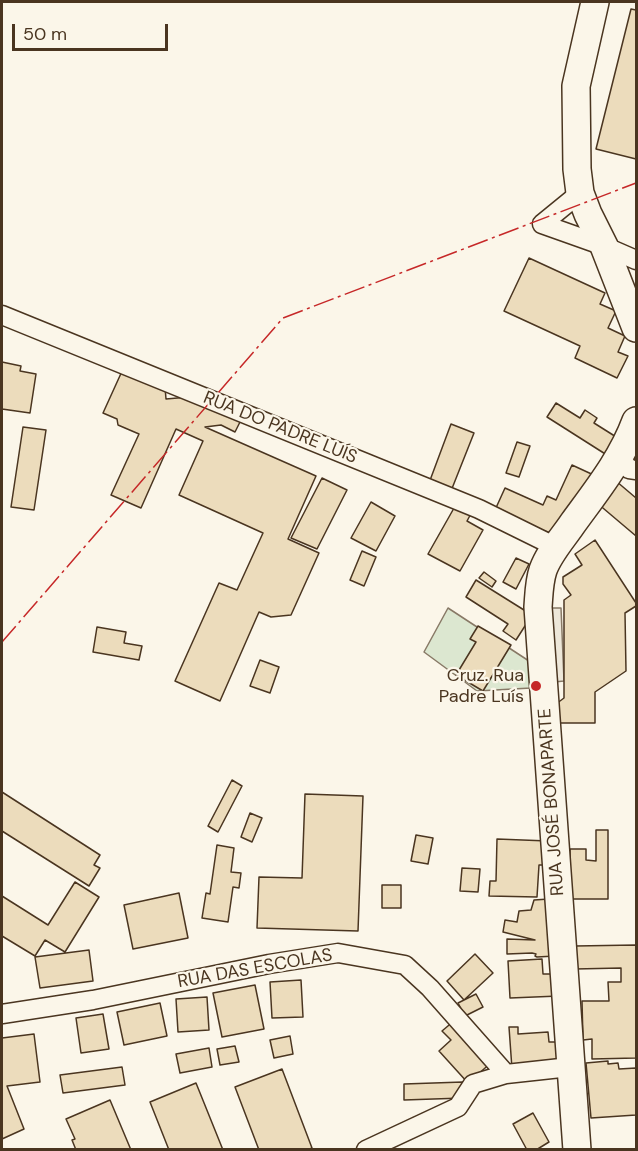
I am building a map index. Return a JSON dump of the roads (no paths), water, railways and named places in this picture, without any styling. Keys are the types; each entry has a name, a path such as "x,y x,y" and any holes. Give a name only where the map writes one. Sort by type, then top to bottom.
{"street":[{"path":"595,2 576,86 577,169 580,193 604,246 636,328"},
{"path":"580,193 542,224 636,260"},
{"name":"RUA DO PADRE LUÍS","path":"2,315 479,509 556,548"},
{"name":"RUA JOSÉ BONAPARTE","path":"577,1149 538,607 539,586 543,568 556,548 628,463 630,438 636,421"},
{"name":"RUA DAS ESCOLAS","path":"2,1014 93,1000 269,964 338,953 405,965 430,988 506,1074"},
{"path":"366,1149 458,1107 473,1084 506,1074 570,1067"}],"place":[{"name":"Cruz. Rua Padre Luís","path":"536,686"}]}
